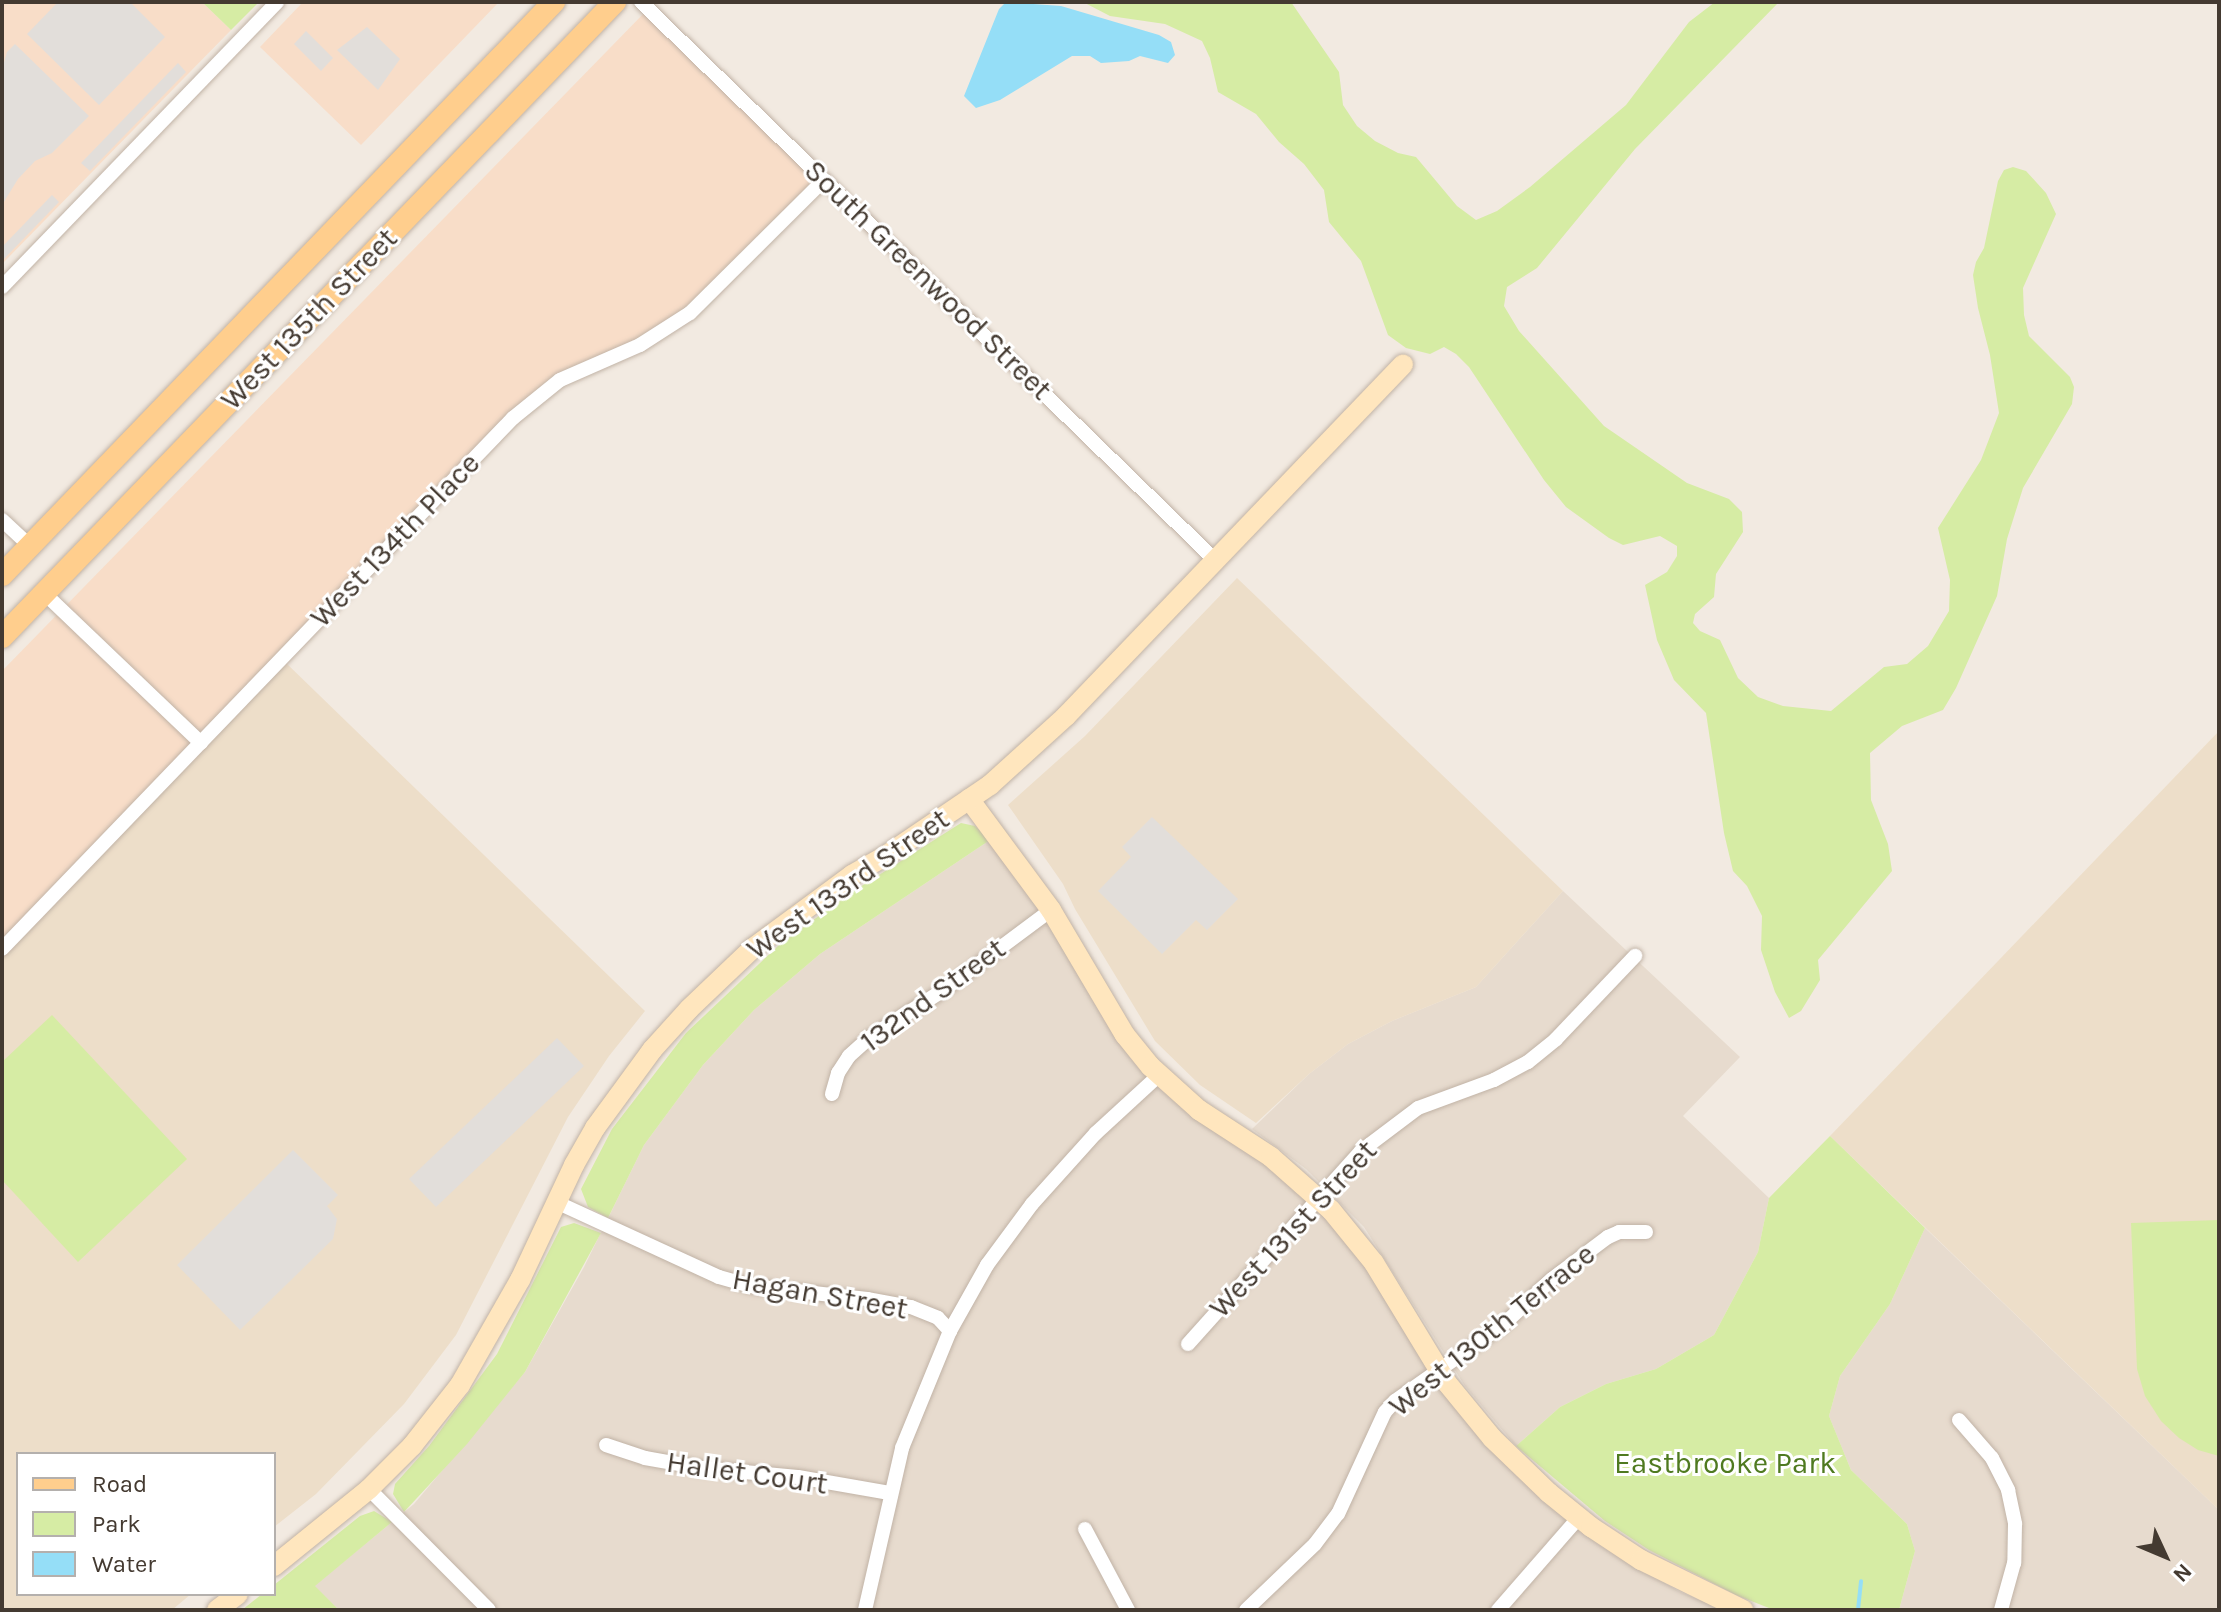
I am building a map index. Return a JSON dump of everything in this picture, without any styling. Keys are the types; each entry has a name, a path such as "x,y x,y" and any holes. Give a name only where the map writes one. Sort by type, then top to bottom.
{"main road":[{"name":"West 135th Street","path":"2,575 554,2"},
{"name":"West 135th Street","path":"2,637 615,2"}],"street":[{"path":"2,287 277,2"},
{"name":"South Greenwood Street","path":"641,2 1214,559"},
{"name":"West 134th Place","path":"2,949 513,418 560,380 640,345 690,313 824,180"},
{"name":"West 133rd Street","path":"276,1564 369,1489 412,1446 475,1362 520,1280 574,1165 624,1087 689,1009 753,948 852,875 969,799 1066,716 1403,365"},
{"path":"2,520 30,546"},
{"path":"44,593 201,743"},
{"path":"969,799 1051,910 1125,1035 1159,1075 1199,1110 1271,1157 1320,1197 1374,1263 1439,1370 1492,1438 1579,1517 1641,1560 1736,1609"},
{"name":"132nd Street","path":"832,1094 838,1073 849,1056 869,1038 945,989 1051,910"},
{"name":"West 131st Street","path":"1188,1344 1361,1151 1400,1120 1443,1097 1494,1080 1528,1062 1556,1039 1635,956"},
{"path":"865,1610 890,1493 913,1416 950,1331 987,1265 1032,1204 1096,1133 1159,1075"},
{"name":"Hagan Street","path":"556,1202 719,1277 751,1286 911,1307 938,1318 950,1331"},
{"name":"West 130th Terrace","path":"1246,1610 1315,1544 1338,1514 1385,1412 1412,1386 1503,1325 1552,1279 1608,1237 1619,1232 1646,1232"},
{"path":"1959,1420 1992,1458 2008,1490 2015,1524 2015,1554 2012,1578 2001,1610"},
{"name":"Hallet Court","path":"606,1445 645,1458 702,1468 798,1477 890,1493"},
{"path":"369,1489 489,1610"},
{"path":"1498,1610 1579,1517"},
{"path":"1085,1529 1128,1610"},
{"path":"217,1610 235,1596"}],"shaded area":[{"path":"2,2 202,2 231,30 2,264"},
{"path":"58,2 130,2 165,37 99,105 27,34"},
{"path":"303,2 499,2 361,145 260,47"},
{"path":"648,9 824,180 690,313 539,396 2,954 2,671"},
{"path":"367,27 400,59 378,90 337,50"},
{"path":"306,31 333,58 321,71 294,44"},
{"path":"15,44 89,116 52,153 35,161 18,179 2,205 2,69 7,52"},
{"path":"178,63 186,72 90,171 81,163"},
{"path":"52,195 59,202 2,261 2,247"},
{"path":"1237,578 1563,891 1476,987 1392,1021 1348,1044 1309,1074 1256,1123 1200,1085 1155,1041 1063,884 1008,805 1085,736"},
{"path":"285,662 645,1011 609,1056 568,1117 456,1335 404,1404 316,1494 276,1525 276,1452 16,1452 16,1596 189,1596 172,1610 2,1610 2,955"},
{"path":"2219,731 2219,1510 1830,1136"},
{"path":"1152,817 1238,899 1207,930 1196,920 1162,954 1098,891 1131,857 1122,847"},
{"path":"990,840 1025,888 1135,1060 1185,1110 1260,1158 1317,1207 1365,1263 1452,1403 1640,1568 1678,1591 1724,1610 339,1610 314,1586 414,1504 525,1372 584,1267 644,1145 703,1065 754,1010 820,954"},
{"path":"1563,891 1740,1057 1683,1116 1769,1198 1758,1252 1714,1335 1656,1369 1606,1384 1560,1407 1516,1446 1465,1386 1364,1227 1306,1169 1252,1129 1309,1074 1348,1044 1392,1021 1476,987"},
{"path":"557,1038 584,1066 436,1207 409,1179"},
{"path":"293,1150 338,1195 327,1206 337,1219 333,1239 240,1330 177,1265"},
{"path":"1925,1228 2219,1510 2219,1610 1899,1610 1915,1551 1907,1524 1851,1470 1829,1416 1840,1376 1890,1304"}],"green space":[{"path":"202,2 259,2 231,30"},
{"path":"1083,2 1291,2 1339,72 1343,105 1357,126 1375,141 1398,153 1416,157 1457,206 1476,220 1497,211 1530,187 1626,105 1689,22 1715,2 1779,2 1635,149 1537,268 1507,287 1504,306 1519,331 1604,426 1687,483 1729,499 1742,512 1743,532 1716,574 1714,597 1695,614 1693,623 1700,631 1720,640 1738,678 1758,697 1783,706 1831,711 1884,667 1907,664 1928,646 1949,611 1950,580 1938,528 1981,460 1999,413 1990,355 1978,308 1973,275 1976,262 1984,248 1998,181 2004,170 2013,167 2026,171 2046,193 2056,214 2023,288 2024,315 2029,336 2070,377 2074,387 2072,404 2023,488 2007,539 1997,596 1956,688 1943,710 1902,726 1870,753 1871,800 1888,844 1892,871 1818,960 1820,980 1801,1011 1789,1018 1775,992 1761,950 1762,916 1747,886 1733,871 1724,833 1706,713 1674,680 1657,640 1645,585 1667,572 1677,556 1677,546 1660,536 1623,545 1566,507 1544,480 1469,367 1456,354 1444,347 1430,354 1406,348 1388,335 1361,261 1329,222 1324,190 1304,164 1279,142 1256,114 1218,92 1210,58 1202,41 1165,24 1110,16"},
{"path":"961,823 975,826 990,840 820,954 754,1010 703,1065 644,1145 608,1218 588,1207 581,1189 612,1129 686,1033 780,944 852,892"},
{"path":"52,1015 187,1159 78,1262 2,1180 2,1062"},
{"name":"Eastbrooke Park","path":"1830,1136 1925,1228 1890,1304 1840,1376 1829,1416 1851,1470 1907,1524 1915,1551 1899,1610 1774,1610 1736,1595 1649,1550 1605,1521 1516,1446 1560,1407 1606,1384 1656,1369 1714,1335 1758,1252 1769,1198"},
{"path":"2219,1220 2219,1456 2198,1450 2179,1438 2161,1421 2145,1396 2137,1369 2131,1223"},
{"path":"574,1223 601,1233 525,1372 467,1444 404,1512 393,1494 395,1484 429,1446 497,1354 561,1227"},
{"path":"374,1511 392,1522 315,1586 339,1610 242,1610 260,1596 276,1596 276,1583 360,1516"}],"water":[{"path":"1006,2 1061,6 1159,35 1171,42 1175,55 1168,63 1140,56 1129,61 1101,63 1090,56 1072,56 1000,100 976,108 964,96 999,9"}],"waterway":[{"path":"1858,1610 1861,1581"}]}
